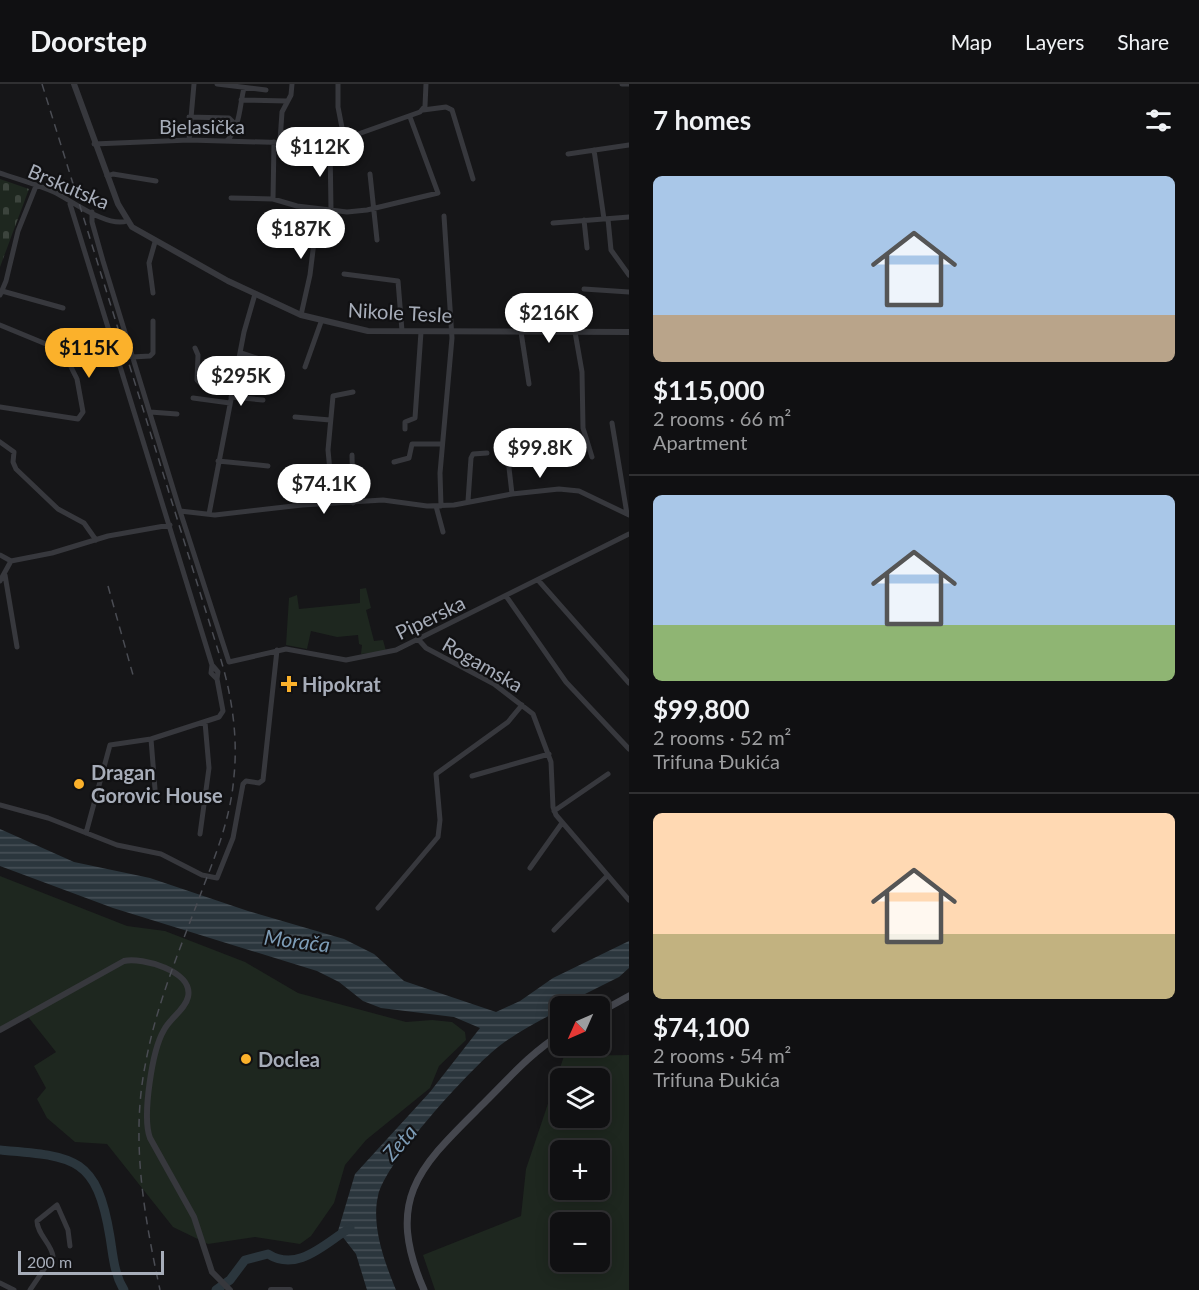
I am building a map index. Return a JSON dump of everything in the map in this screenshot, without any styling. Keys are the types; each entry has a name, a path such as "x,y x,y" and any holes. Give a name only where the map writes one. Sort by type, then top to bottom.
{"main road":[{"path":"610,1006 629,996"},
{"path":"423,1290 410,1257 406,1227 409,1202 420,1174 437,1150 534,1054 550,1042"}],"street":[{"name":"Nikole Tesle","path":"74,84 94,144 127,220 139,232 155,242 301,315 356,330 629,332"},
{"path":"189,140 189,117 194,84"},
{"path":"217,84 266,90"},
{"path":"338,84 338,107 344,138"},
{"path":"426,84 423,110 446,107 452,110 473,179"},
{"path":"622,84 629,84"},
{"path":"273,199 277,142 282,112 290,103 292,87"},
{"path":"227,141 237,126 243,88"},
{"path":"241,100 290,103"},
{"name":"Bjelasička","path":"94,144 189,140 330,144 410,117 423,110"},
{"path":"189,117 229,118 237,126"},
{"path":"231,198 273,199 332,210 373,209 438,193 410,117"},
{"path":"330,144 332,210"},
{"path":"568,154 629,145"},
{"path":"594,150 611,250 629,275"},
{"name":"Brskutska","path":"0,173 54,192 70,204 117,222 127,220"},
{"path":"107,176 113,174 156,181"},
{"path":"370,174 377,240"},
{"path":"36,186 18,231 1,293 63,309"},
{"path":"70,204 170,525 212,665 211,672 217,679 222,714 205,722 151,739 110,745 86,833"},
{"path":"301,315 310,275 318,209"},
{"name":"Piperska","path":"92,212 92,222 132,357 228,662 277,650 335,659 356,659 389,652 629,534"},
{"path":"443,532 438,506 452,332 444,216"},
{"path":"553,224 629,217"},
{"path":"584,220 587,248"},
{"path":"153,293 149,263 155,242"},
{"path":"344,274 398,281 402,331"},
{"path":"584,289 629,292"},
{"path":"209,514 218,461 255,294"},
{"path":"132,357 150,356 153,353 153,321"},
{"path":"305,367 321,322"},
{"path":"0,325 63,351 77,379 83,412 78,419 0,407"},
{"path":"405,429 405,422 415,418 421,332"},
{"path":"521,332 529,384"},
{"path":"575,332 582,372 583,428 592,457"},
{"path":"195,348 198,355 197,380 200,383 235,381"},
{"path":"241,353 278,365"},
{"path":"333,503 328,450 333,396 353,392"},
{"path":"193,399 263,400"},
{"path":"150,412 177,414"},
{"path":"295,417 330,420"},
{"path":"612,423 628,515"},
{"path":"0,442 14,452 13,462 16,469 58,509 84,523 96,540"},
{"path":"394,462 408,459 412,444 442,444"},
{"path":"468,501 471,458 473,454 487,453"},
{"path":"352,455 353,503"},
{"path":"508,459 512,494"},
{"path":"218,461 268,466"},
{"path":"180,512 209,514 383,500 438,506 512,494 572,490 628,515"},
{"path":"0,555 11,561 52,554 96,540 170,525"},
{"path":"0,581 11,561"},
{"path":"5,575 17,647"},
{"path":"538,580 629,683"},
{"path":"506,596 566,682 629,749"},
{"name":"Rogamska","path":"418,639 426,648 494,684 535,717 549,754 554,811 629,900"},
{"path":"0,805 48,818 117,846 160,854 202,875 217,878 233,838 243,784 246,781 259,783 263,780 277,650"},
{"path":"378,908 438,837 440,820 436,774 515,716 522,705"},
{"path":"200,834 209,768 205,722"},
{"path":"151,739 155,789"},
{"path":"472,776 549,754"},
{"path":"554,811 608,774"},
{"path":"530,868 562,823"},
{"path":"554,930 607,876"},
{"path":"0,1030 124,961 135,959 151,961 183,980 188,987 188,999 161,1035 152,1066 146,1127 194,1217 209,1265 219,1281 229,1290"},
{"path":"30,1290 53,1256 52,1248 37,1227 36,1221 57,1205 68,1230 70,1246"},
{"path":"0,1283 14,1290"},
{"path":"271,1290 290,1290"}],"green space":[{"path":"0,179 29,189 0,267"},
{"path":"366,588 371,608 366,610 374,641 383,640 386,651 361,654 362,645 359,644 358,635 337,637 311,631 307,649 286,645 289,598 297,595 299,609 360,603 360,589"},
{"name":"Doclea","path":"0,876 127,926 165,931 245,962 298,993 406,1022 432,1020 452,1022 465,1032 466,1040 439,1066 430,1088 366,1140 345,1165 334,1203 311,1236 300,1244 255,1237 208,1244 173,1227 107,1144 75,1142 47,1118 37,1099 46,1088 34,1066 56,1052 25,1013 0,1028"},
{"path":"629,1055 629,1290 435,1290 423,1255 521,1216 526,1169 550,1098 550,1128 610,1128 610,1068 560,1068 564,1056"}],"water":[{"path":"0,829 74,862 150,878 248,911 344,939 374,954 404,981 496,1012 520,1001 553,978 629,941 629,968 619,977 581,996 550,996 550,1015 498,1047 468,1075 430,1117 396,1161 378,1196 376,1220 378,1232 396,1290 367,1290 356,1254 338,1231 355,1174 430,1092 480,1028 454,1017 381,1008 363,1001 339,982 317,971 113,908 0,866"}],"waterway":[{"path":"0,1150 64,1159 78,1166 89,1176 98,1190 105,1211 116,1271 124,1290"},
{"path":"216,1290 230,1280 245,1260 268,1254 279,1259 301,1258 321,1248 350,1228"}],"railway":[{"path":"42,84 221,660 233,717 235,761 227,818 157,1016 141,1090 139,1119 141,1176 144,1205 160,1290"},
{"path":"108,586 133,675"}],"place":[{"name":"Hipokrat","path":"289,684"},
{"name":"Dragan Gorovic House","path":"79,784"},
{"name":"Doclea","path":"246,1059"}],"water label":[{"name":"Morača","path":"297,940"},
{"name":"Zeta","path":"399,1142"}]}
